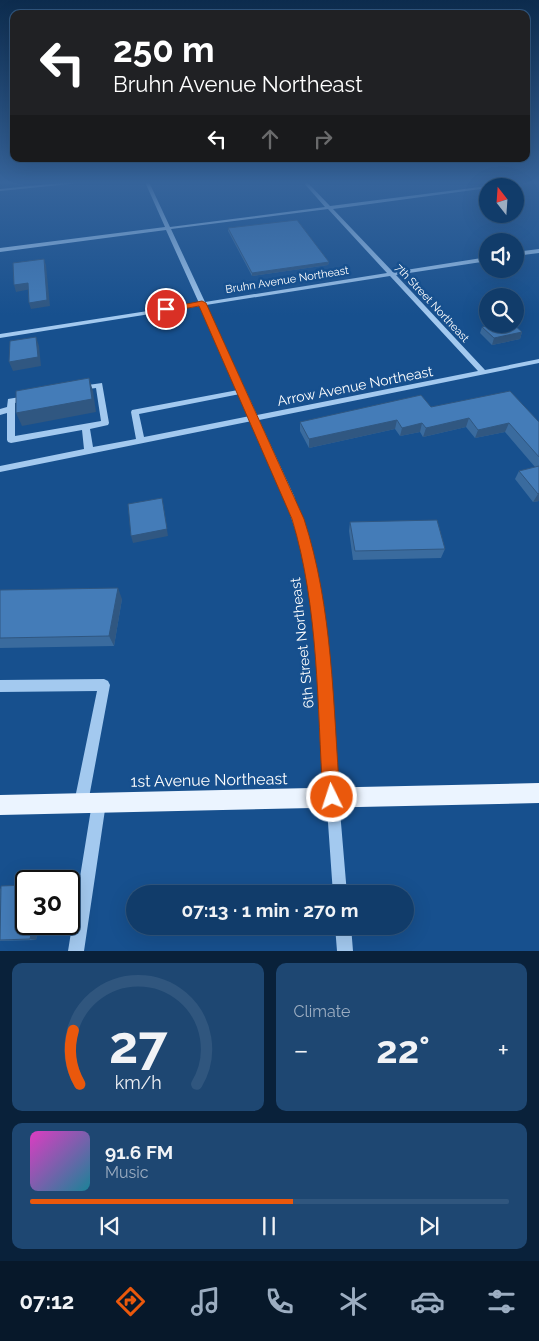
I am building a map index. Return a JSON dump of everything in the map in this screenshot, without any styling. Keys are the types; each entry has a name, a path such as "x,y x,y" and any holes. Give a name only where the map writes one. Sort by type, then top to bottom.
{"main road":[{"name":"1st Avenue Northeast","path":"0,805 539,793"}],"street":[{"path":"0,250 182,226"},
{"name":"7th Street Northeast","path":"347,226 484,372"},
{"name":"6th Street Northeast","path":"169,228 298,519 313,578 318,609 339,885"},
{"path":"524,253 539,251"},
{"name":"Bruhn Avenue Northeast","path":"0,336 479,260"},
{"name":"Arrow Avenue Northeast","path":"0,469 539,361"},
{"path":"31,398 11,401 12,440 105,423 99,385 70,390"},
{"path":"141,441 135,412 242,391"},
{"path":"0,412 11,409"},
{"path":"86,427 89,452"},
{"path":"0,686 104,685 90,803 76,951"},
{"path":"344,935 345,951"}],"building":[{"path":"302,226 329,262 252,273 228,228"},
{"path":"44,259 47,300 29,303 28,283 14,285 13,263"},
{"path":"489,333 517,333 494,338"},
{"path":"36,337 38,357 9,362 10,341"},
{"path":"89,378 92,399 16,413 16,391"},
{"path":"510,391 539,422 539,457 509,423 478,430 469,418 426,428 422,423 402,428 397,420 309,439 300,422 421,395 431,407"},
{"path":"539,466 539,493 538,494 519,471"},
{"path":"162,498 167,529 131,536 128,504"},
{"path":"437,520 445,549 355,551 350,522"},
{"path":"118,588 109,636 0,638 0,590"},
{"path":"15,885 15,935 31,935 30,939 0,940 1,886"}],"route":[{"path":"166,309 202,303 298,519 307,550 318,609 332,797"}]}
